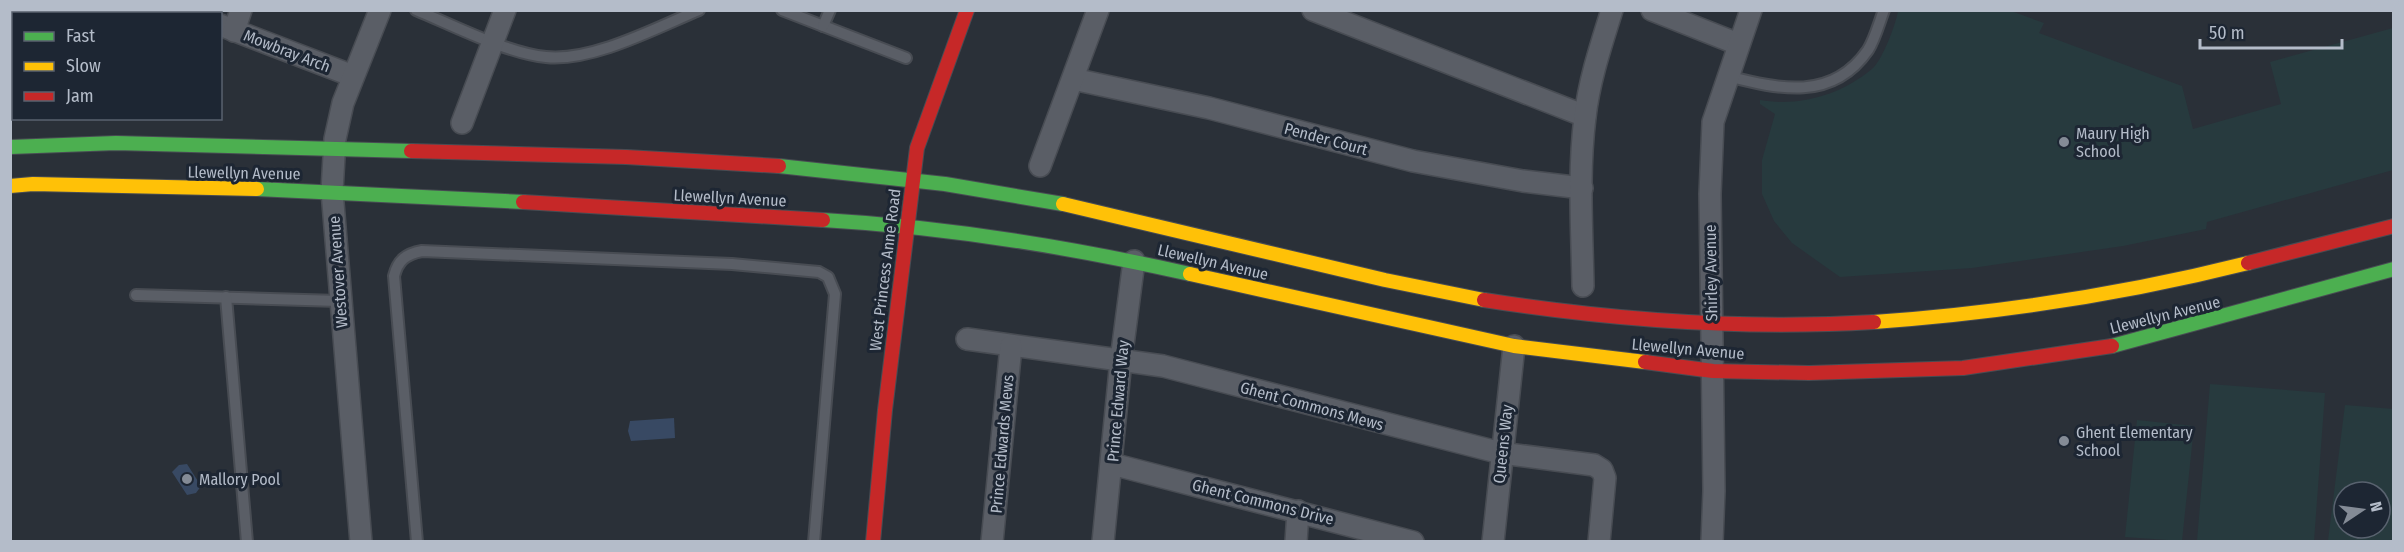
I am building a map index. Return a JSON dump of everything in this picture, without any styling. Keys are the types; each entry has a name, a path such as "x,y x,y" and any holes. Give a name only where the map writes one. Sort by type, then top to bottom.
{"street":[{"path":"227,28 241,10"},
{"name":"Westover Avenue","path":"361,542 339,301 332,191 334,148 343,103 380,10"},
{"path":"462,123 505,10"},
{"name":"West Princess Anne Road","path":"873,542 917,148 967,10"},
{"path":"1040,166 1098,10"},
{"path":"1312,10 1585,116"},
{"path":"1583,286 1582,188 1585,116 1600,48 1612,10"},
{"path":"1652,10 1738,44"},
{"name":"Shirley Avenue","path":"1712,542 1713,371 1710,194 1713,122 1751,10"},
{"name":"Mowbray Arch","path":"227,28 353,76"},
{"name":"Pender Court","path":"1073,79 1209,108 1413,161 1523,182 1582,188"},
{"name":"Llewellyn Avenue","path":"10,147 117,143 334,148 641,157 774,165 984,190 1117,214 1438,291 1570,312 1712,322 1839,324 1940,318 2040,307 2169,284 2394,226"},
{"name":"Llewellyn Avenue","path":"10,186 33,184 332,191 907,225 1134,261 1514,346 1713,371 1821,373 1963,368 2122,345 2394,269"},
{"name":"Prince Edward Way","path":"1103,542 1112,464 1112,359 1134,261"},
{"path":"967,339 1112,359"},
{"name":"Prince Edwards Mews","path":"992,542 1011,346"},
{"name":"Queens Way","path":"1493,542 1511,456 1514,346"},
{"name":"Ghent Commons Mews","path":"1112,359 1163,366 1511,456 1594,465 1602,470 1605,478 1599,542"},
{"name":"Ghent Commons Drive","path":"1112,464 1413,542"},
{"path":"1296,542 1298,511"}],"lane":[{"path":"416,10 527,54 548,58 569,57 602,49 699,10"},
{"path":"783,10 906,58"},
{"path":"823,26 830,10"},
{"path":"1727,76 1785,89 1823,84 1853,66 1869,49 1884,10"},
{"path":"417,542 394,276 402,259 411,253 422,251 732,264 819,272 828,278 834,294 814,542"},
{"path":"136,295 339,301"},
{"path":"226,297 247,542"}],"green space":[{"name":"Maury High School","path":"1898,11 2011,11 2044,23 2039,33 2182,86 2193,129 2281,104 2270,62 2393,28 2393,170 2207,222 2206,229 2123,246 1972,268 1840,277 1792,243 1774,221 1762,194 1762,160 1775,114 1760,104 1760,100 1790,102 1819,97 1860,78 1876,65 1884,51"},
{"path":"2210,384 2325,393 2314,541 2197,541"},
{"path":"2345,405 2393,409 2393,541 2328,541 2332,509 2332,540 2392,540 2392,480 2336,480"},
{"path":"2137,420 2194,426 2182,541 2125,537"}],"water":[{"path":"674,418 675,438 631,441 628,431 630,421"},
{"name":"Mallory Pool","path":"187,464 201,486 196,493 187,495 172,472 179,465"}],"traffic: fast":[{"path":"10,147 116,143 411,151"},
{"path":"779,166 945,184 1063,204"},
{"path":"257,189 523,202"},
{"path":"823,220 962,233 1099,255 1190,274"},
{"path":"2112,346 2394,269"}],"traffic: slow":[{"path":"10,186 33,184 257,189"},
{"path":"1063,204 1385,280 1484,300"},
{"path":"1874,322 2016,308 2062,301 2156,284 2248,263"},
{"path":"1190,274 1514,346 1645,362"}],"traffic: jam":[{"path":"873,542 885,410 917,148 967,10"},
{"path":"411,151 626,157 779,166"},
{"path":"523,202 823,220"},
{"path":"2248,263 2394,226"},
{"path":"1484,300 1581,313 1678,322 1776,325 1874,322"},
{"path":"1645,362 1713,371 1809,373 1963,368 2112,346"}],"place":[{"name":"Maury High School","path":"2064,142"},
{"name":"Ghent Elementary School","path":"2064,441"},
{"name":"Mallory Pool","path":"187,479"}]}
